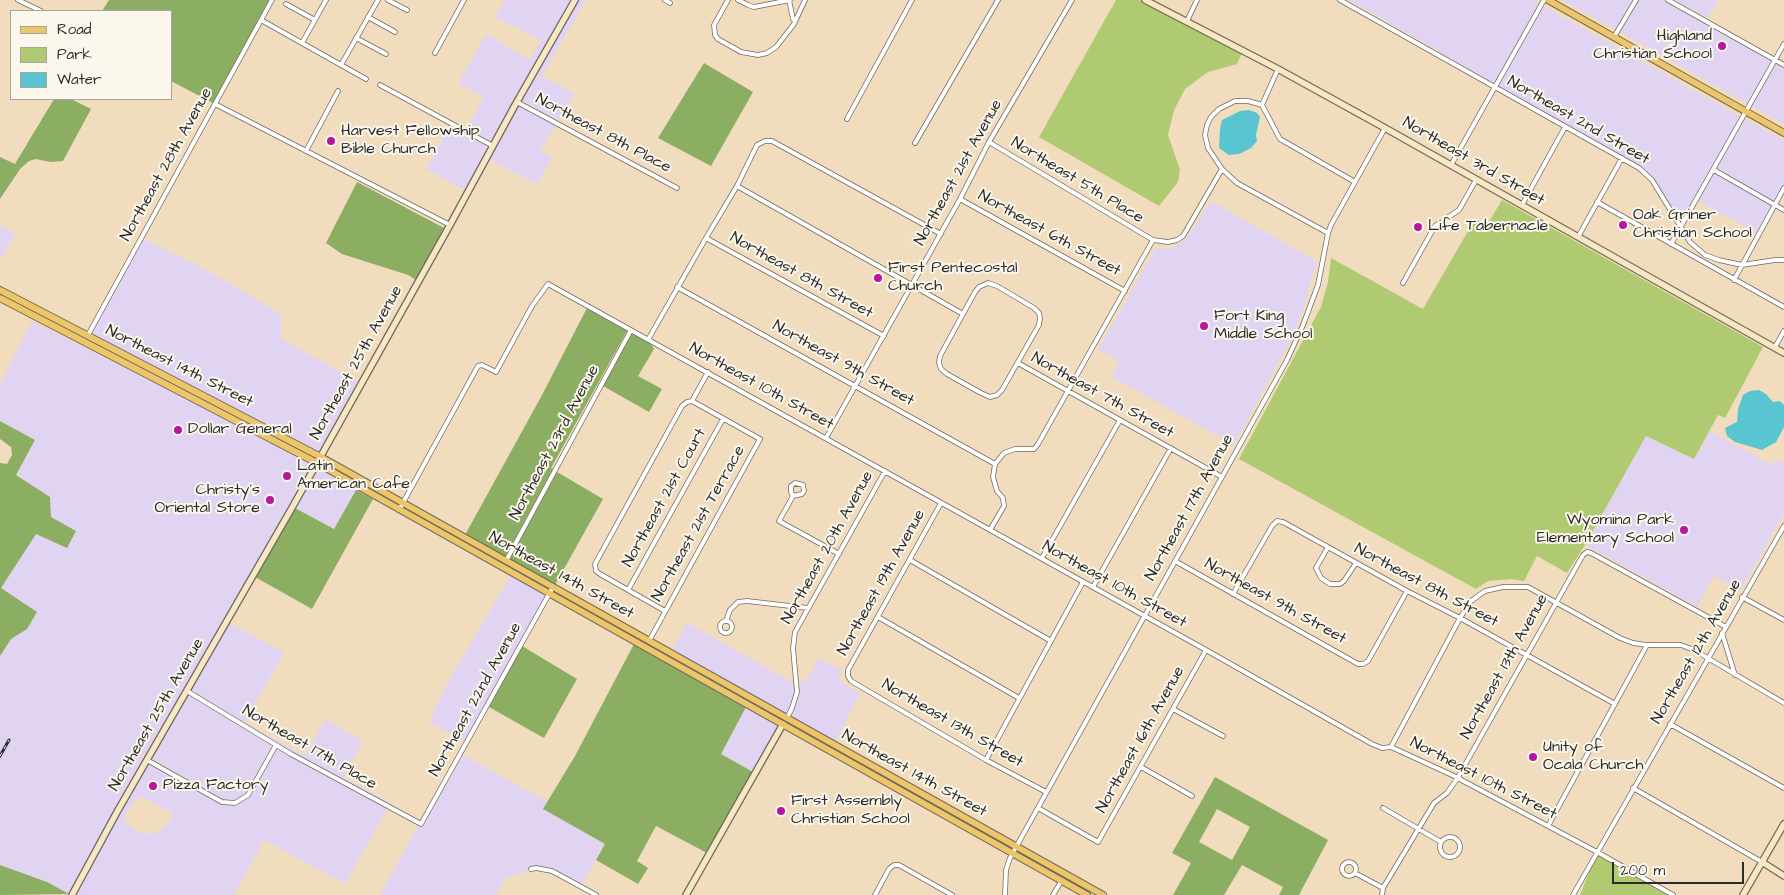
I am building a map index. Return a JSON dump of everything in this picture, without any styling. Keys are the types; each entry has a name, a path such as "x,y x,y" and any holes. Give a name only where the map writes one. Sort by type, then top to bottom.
{"main road":[{"path":"1548,0 1784,133"},
{"name":"Northeast 14th Street","path":"0,290 157,370 319,460 399,510 502,568 551,590"},
{"name":"Northeast 14th Street","path":"0,298 153,378 403,503 506,561 551,590 787,718 1103,895"},
{"path":"153,378 157,370"},
{"path":"218,411 221,405"},
{"name":"Northeast 14th Street","path":"648,644 783,724 1087,895"}],"street":[{"path":"18,0 39,10"},
{"name":"Northeast 28th Avenue","path":"84,342 272,0"},
{"path":"302,43 326,0"},
{"path":"341,65 378,0"},
{"path":"388,0 407,10"},
{"path":"435,53 464,0"},
{"name":"Northeast 25th Avenue","path":"72,895 186,691 319,460 575,0"},
{"path":"665,0 670,3"},
{"path":"728,0 714,25 714,32 718,39 745,53 758,55 771,50 788,32 805,0"},
{"path":"738,0 754,6 789,0 795,21"},
{"path":"847,119 912,0"},
{"path":"915,143 998,0"},
{"name":"Northeast 21st Avenue","path":"826,438 941,234 989,142 1072,0"},
{"name":"Northeast 3rd Street","path":"1145,0 1278,69 1385,128 1784,353"},
{"path":"1186,21 1197,0"},
{"name":"Northeast 2nd Street","path":"1340,0 1639,168 1652,180 1690,242 1707,256 1742,265 1784,260"},
{"path":"1451,165 1544,0"},
{"path":"1614,37 1636,0"},
{"path":"1668,0 1784,65"},
{"path":"286,4 315,20"},
{"path":"368,17 395,32"},
{"path":"261,20 366,79"},
{"path":"356,38 386,54"},
{"path":"1671,244 1784,44"},
{"path":"1262,105 1278,69"},
{"path":"380,85 493,146"},
{"path":"306,151 338,91"},
{"path":"1328,233 1237,183 1222,169 1208,148 1205,135 1207,125 1218,108 1226,104 1235,101 1248,101 1262,105 1280,139 1355,182"},
{"name":"Northeast 8th Place","path":"517,102 677,188"},
{"path":"215,104 450,226"},
{"path":"1522,205 1565,127"},
{"name":"Northeast 17th Avenue","path":"1006,895 1006,870 1012,853 1287,360 1318,285 1328,233 1385,128"},
{"path":"649,338 737,186 757,145 765,141 772,141 941,234"},
{"name":"Northeast 5th Place","path":"989,142 1154,240"},
{"path":"1578,236 1622,158"},
{"path":"990,530 1004,506 1003,498 997,491 993,477 995,464 1004,453 1015,449 1034,449 1154,240 1168,242 1183,236 1222,169"},
{"path":"1714,170 1784,210"},
{"path":"1403,283 1435,226 1459,210 1476,180"},
{"path":"737,186 963,314 940,356 939,363 941,369 947,374 981,393 990,396 997,395 1018,363"},
{"path":"1734,280 1784,188"},
{"name":"Northeast 6th Street","path":"960,198 1125,291"},
{"path":"1597,202 1784,308"},
{"name":"Northeast 8th Street","path":"706,238 884,336"},
{"path":"1703,263 1707,256"},
{"name":"Northeast 7th Street","path":"963,314 979,287 988,283 997,286 1034,308 1039,313 1039,325 1018,363 1222,477"},
{"name":"Northeast 10th Street","path":"403,503 478,366 482,365 496,372 532,306 548,284 649,338 1371,744 1382,748 1391,747 1452,775 1597,852 1672,895"},
{"name":"Northeast 9th Street","path":"678,288 995,464"},
{"name":"Northeast 23rd Avenue","path":"502,568 631,330"},
{"path":"1775,348 1784,331"},
{"path":"692,401 708,372"},
{"path":"665,611 600,574 595,568 596,560 682,406 692,401 723,419"},
{"name":"Northeast 21st Terrace","path":"648,644 760,439 723,419"},
{"name":"Northeast 21st Court","path":"628,590 723,419"},
{"path":"1042,558 1120,420"},
{"path":"1093,587 1171,448"},
{"name":"Northeast 20th Avenue","path":"783,724 792,708 797,690 794,638 808,608 885,471"},
{"path":"793,496 779,521 839,554"},
{"path":"399,510 403,503"},
{"name":"Northeast 19th Avenue","path":"848,676 848,670 942,503"},
{"name":"Northeast 8th Street","path":"1233,594 1272,526 1277,521 1283,522 1407,592 1460,618 1615,704"},
{"name":"Northeast 12th Avenue","path":"1573,895 1784,526"},
{"path":"1779,535 1784,538"},
{"path":"1328,547 1316,568 1317,574 1330,584 1340,584 1344,581 1356,563"},
{"name":"Northeast 13th Avenue","path":"1382,895 1383,888 1434,803 1447,793 1457,779 1583,555 1587,552 1591,553 1726,627"},
{"path":"910,560 1051,641"},
{"name":"Northeast 9th Street","path":"1174,561 1358,664 1363,664 1368,660 1407,592"},
{"path":"986,760 1083,582"},
{"path":"1391,747 1471,601 1484,590 1503,587 1528,587 1620,638 1633,643 1681,645 1784,703"},
{"name":"Northeast 22nd Avenue","path":"421,824 551,590"},
{"path":"1742,597 1784,620"},
{"path":"726,620 730,610 738,602 747,601 808,608"},
{"path":"878,617 1019,698"},
{"path":"1722,633 1736,675"},
{"path":"1548,826 1647,645"},
{"name":"Northeast 16th Avenue","path":"1038,808 1098,842 1206,650"},
{"name":"Northeast 13th Street","path":"848,676 851,681 986,760 1046,792"},
{"name":"Northeast 17th Place","path":"186,691 276,745 421,824"},
{"path":"1173,708 1223,736"},
{"path":"686,895 783,724"},
{"path":"1670,724 1784,788"},
{"path":"147,760 222,802 235,803 248,795 276,745"},
{"path":"1141,767 1192,796"},
{"path":"1633,788 1784,876"},
{"path":"1383,808 1441,842"},
{"path":"1743,895 1784,824"},
{"path":"1449,837 1455,838 1459,843 1458,852 1454,856 1445,856 1440,848 1441,842 1449,837"},
{"path":"874,895 889,869 894,865 899,865 944,893 952,895"},
{"path":"531,869 552,871 596,895"},
{"path":"1355,873 1383,888"},
{"path":"1053,895 1065,874"}],"shaded area":[{"path":"505,0 573,0 492,142 467,129 484,97 458,84 486,34 530,60 541,40 495,17"},
{"path":"578,0 586,0 542,76 575,94 558,121 521,100"},
{"path":"1349,0 1532,0 1539,4 1494,83"},
{"path":"1562,0 1633,0 1616,30"},
{"path":"1639,0 1663,0 1772,61 1748,104 1620,32"},
{"path":"1674,0 1718,0 1707,18 1715,23"},
{"path":"1543,6 1741,117 1680,223 1654,179 1640,166 1498,86"},
{"path":"1776,63 1784,68 1784,124 1752,106"},
{"path":"518,105 556,125 540,151 552,158 537,184 488,159"},
{"path":"1745,119 1784,141 1784,184 1774,202 1717,168"},
{"path":"449,127 490,147 466,191 426,169"},
{"path":"1714,173 1772,206 1757,233 1698,201"},
{"name":"Fort King Middle School","path":"1211,201 1318,262 1303,310 1290,341 1234,445 1112,377 1119,361 1098,350 1156,248 1172,248 1187,238"},
{"path":"0,226 15,233 0,261"},
{"path":"143,239 201,267 281,314 281,339 360,382 320,453 91,334"},
{"path":"32,321 314,464 70,895 47,882 0,865 0,656 11,639 27,629 1,588 36,533 51,517 50,497 16,475 35,440 0,421 0,384"},
{"name":"Wyomina Park Elementary School","path":"1710,431 1772,465 1776,459 1784,464 1784,514 1740,591 1714,576 1697,607 1585,545 1646,436 1694,459"},
{"path":"317,468 356,490 334,529 295,508"},
{"path":"511,575 546,595 465,742 429,722 448,682"},
{"path":"228,622 284,653 245,722 305,756 325,720 363,741 344,777 390,803 389,805 292,752 190,690"},
{"path":"686,622 795,684 794,696 786,715 673,651"},
{"path":"819,658 842,671 837,680 860,693 835,742 790,717 798,697 800,683 807,679"},
{"path":"187,694 272,746 246,793 235,801 223,799 150,758"},
{"path":"746,707 779,725 753,772 721,754"},
{"path":"276,748 387,809 345,884 264,840 234,895 75,895 148,763 221,804 235,806 250,796","holes":["142,797 172,813 162,830 151,834 136,831 126,822 124,817 136,799"]},
{"path":"463,755 548,802 544,809 605,844 582,884 553,869 536,865 529,867 529,872 506,878 496,895 380,895 418,826 422,828"}],"green space":[{"path":"109,0 269,0 213,103 172,82 172,10 103,10"},
{"path":"1116,0 1139,0 1242,53 1237,64 1208,72 1185,89 1174,110 1168,135 1180,170 1178,182 1159,206 1039,137"},
{"path":"704,63 753,92 711,166 658,138"},
{"path":"53,100 73,100 91,109 63,161 50,162 36,159 29,161 20,169 0,199 0,157 15,164"},
{"path":"357,182 446,229 416,280 408,275 342,254 326,243"},
{"path":"1502,200 1763,347 1725,418 1718,415 1694,459 1646,436 1585,545 1567,573 1537,556 1524,581 1511,579 1488,581 1476,589 1239,459 1321,307 1328,282 1331,258 1423,309 1475,219 1487,225"},
{"path":"587,308 627,331 551,468 553,469 505,557 465,535 542,395"},
{"path":"631,333 650,342 654,349 638,376 662,389 649,412 603,386"},
{"path":"0,421 35,440 16,475 50,497 51,517 76,531 67,548 36,534 1,588 37,612 27,629 11,639 0,656 0,463 7,464 12,455 11,447 0,439"},
{"path":"557,472 603,499 555,585 509,560"},
{"path":"356,490 373,499 312,609 255,577 295,508 334,529"},
{"path":"634,644 746,707 721,754 753,772 707,853 656,826 637,861 648,868 638,884 596,860 605,844 543,809 575,756"},
{"path":"522,646 577,679 544,738 489,707"},
{"path":"1215,777 1328,840 1299,895 1279,895 1283,887 1242,865 1224,895 1173,895 1191,863 1172,853","holes":["1217,809 1250,827 1232,860 1199,842"]},
{"path":"1597,852 1673,895 1580,895"},
{"path":"0,865 47,882 69,894 0,895"}],"water":[{"path":"1249,110 1257,113 1260,117 1256,135 1257,141 1251,148 1239,154 1229,155 1219,148 1222,120 1240,111"},
{"path":"1759,390 1766,394 1773,402 1780,401 1784,405 1784,427 1776,442 1762,450 1735,442 1727,436 1725,428 1737,422 1738,409 1743,395 1750,391"}],"railway":[{"path":"0,756 9,740"}],"place":[{"name":"Highland Christian School","path":"1722,46"},
{"name":"Harvest Fellowship Bible Church","path":"331,141"},
{"name":"Oak Griner Christian School","path":"1623,225"},
{"name":"Life Tabernacle","path":"1418,227"},
{"name":"First Pentecostal Church","path":"878,278"},
{"name":"Fort King Middle School","path":"1204,326"},
{"name":"Dollar General","path":"178,430"},
{"name":"Latin American Cafe","path":"287,476"},
{"name":"Christy's Oriental Store","path":"270,500"},
{"name":"Wyomina Park Elementary School","path":"1684,530"},
{"name":"Unity of Ocala Church","path":"1533,757"},
{"name":"Pizza Factory","path":"153,786"},
{"name":"First Assembly Christian School","path":"781,811"}]}
